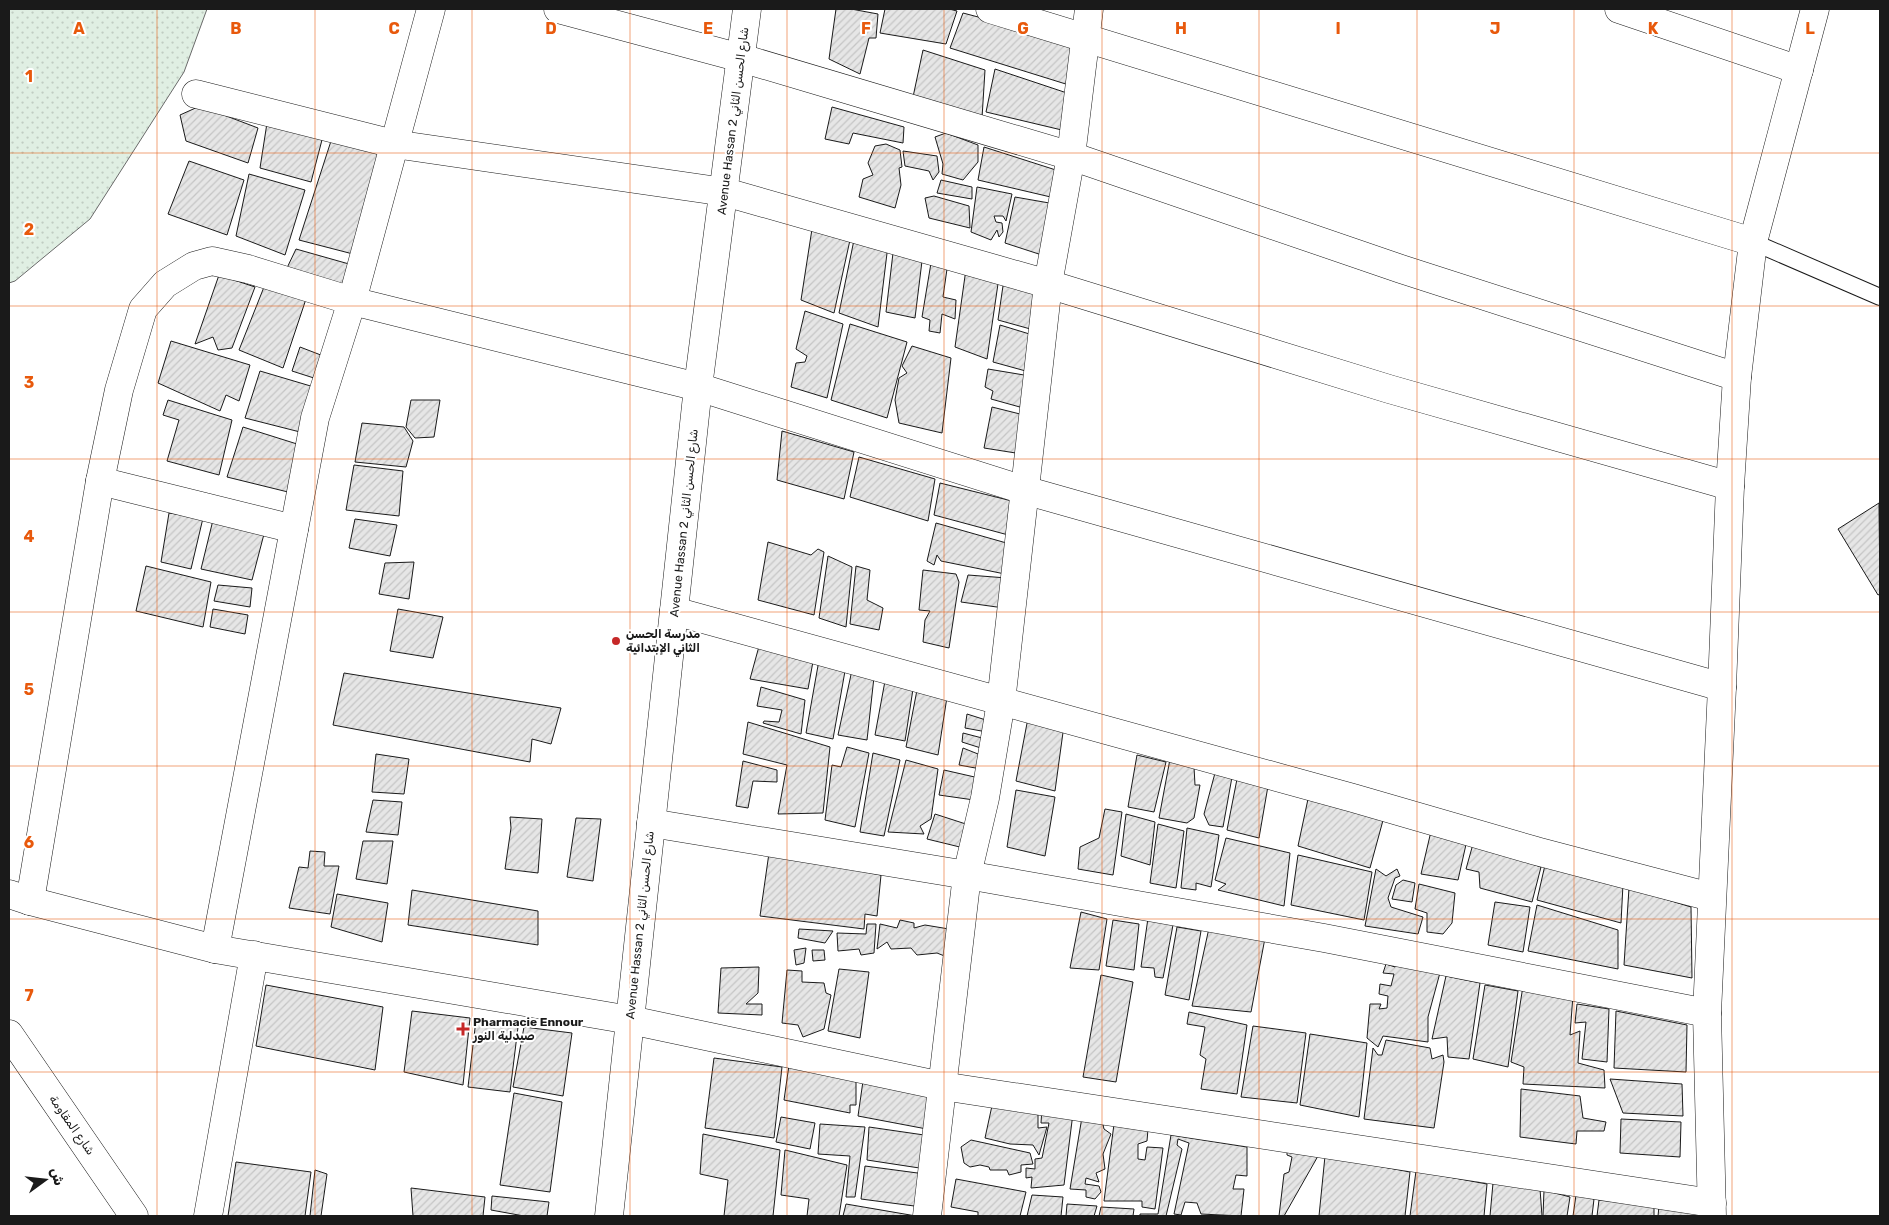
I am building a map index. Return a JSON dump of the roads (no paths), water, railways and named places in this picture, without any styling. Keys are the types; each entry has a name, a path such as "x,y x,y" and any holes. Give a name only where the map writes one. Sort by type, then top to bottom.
{"street":[{"path":"215,949 315,418 352,302 431,9"},
{"path":"558,9 741,58 1071,156 1401,269 1738,377"},
{"name":"Avenue Hassan 2 شارع الحسن الثاني","path":"609,1216 698,387 725,192 747,9"},
{"path":"990,9 1753,242"},
{"path":"927,1216 968,875 985,798 1001,702 1048,284 1071,156 1089,9"},
{"path":"1619,9 1799,70"},
{"path":"1722,687 1024,490 698,387 352,302 248,268 212,261 194,266 165,284 143,309 120,390 100,481 19,897 215,949 630,1020 942,1086 1712,1210 1706,1013 1722,687 1730,486 1738,377 1753,242 1815,9"},
{"path":"196,94 394,144 725,192 1048,284 1389,389 1730,486"},
{"path":"100,481 294,529"},
{"path":"674,611 1711,897"},
{"path":"651,822 968,875 1324,938 1706,1013"},
{"path":"208,1216 254,955"},
{"name":"شارع المقاومة","path":"9,1034 134,1216"}],"lane":[{"path":"1753,242 1880,297"}],"place":[{"name":"مدرسة الحسن الثاني الإبتدائية","path":"616,641"},
{"name":"Pharmacie Ennour صيدلية النور","path":"463,1029"}]}
